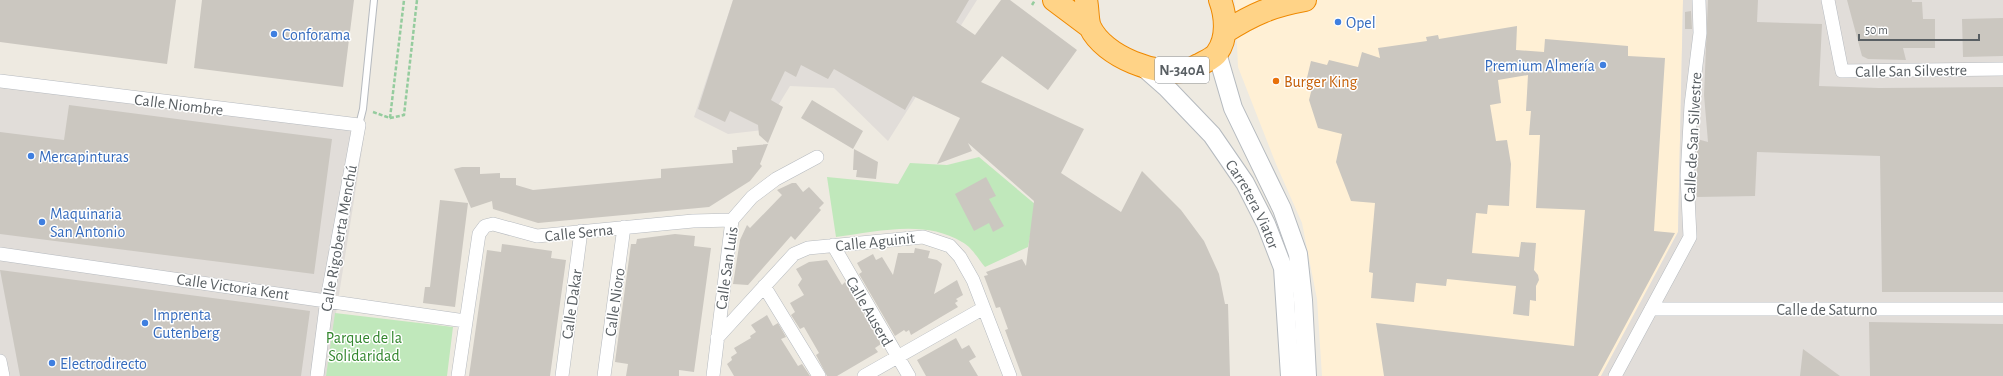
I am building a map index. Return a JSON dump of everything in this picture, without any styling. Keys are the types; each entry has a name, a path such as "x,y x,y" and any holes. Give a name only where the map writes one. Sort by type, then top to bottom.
{"highway":[{"name":"N-340A","path":"1054,0 1090,27 1105,46 1120,57 1142,66 1165,71 1189,70 1217,53 1225,32 1224,12 1220,0"},
{"name":"N-340A","path":"1086,0 1090,27"},
{"path":"1225,32 1249,16 1272,8 1305,0"}],"main road":[{"name":"Carretera Viator","path":"1217,53 1233,108 1282,209 1298,254 1303,300 1307,376"},
{"name":"Carretera Viator","path":"1142,66 1167,88 1212,135 1245,183 1266,224 1283,268 1290,376"}],"street":[{"name":"Calle de San Silvestre","path":"1615,376 1690,237 1687,176 1691,105 1700,33 1699,0"},
{"name":"Calle San Silvestre","path":"1828,0 1842,71 2003,69"},
{"name":"Calle Niombre","path":"0,82 359,125"},
{"name":"Calle Rigoberta Menchú","path":"317,376 327,299 359,125"},
{"name":"Calle San Luis","path":"713,376 732,220 752,197 776,179 818,157"},
{"name":"Calle Serna","path":"458,376 479,234 485,226 493,224 537,236 693,221 732,220"},
{"name":"Calle Nioro","path":"604,376 624,227"},
{"name":"Calle Dakar","path":"562,376 581,232"},
{"name":"Calle Aguinit","path":"717,338 794,254 808,248 923,236 950,246 960,257 973,280 982,309 1010,376"},
{"name":"Calle Auserd","path":"833,245 896,356 909,376"},
{"name":"Calle Victoria Kent","path":"0,254 327,299 465,321"},
{"path":"764,286 819,376"},
{"path":"864,376 896,356 982,309"},
{"name":"Calle de Saturno","path":"1651,309 2003,309"},
{"path":"0,361 3,376"}],"lane":[{"path":"359,125 363,108 374,0"}],"path":[{"path":"390,118 404,0"},
{"path":"363,108 390,118 404,115 417,0"},
{"path":"1032,5 1035,0"}],"shaded area":[{"path":"733,0 977,0 888,141 834,88 790,86 763,130 728,134 694,117"},
{"path":"1235,0 1683,0 1678,232 1601,376 1322,376 1317,299 1302,223 1276,164 1238,67"},
{"path":"1683,0 2003,0 2003,376 1601,376 1678,232"},
{"path":"0,77 366,125 326,376 0,376"}],"green space":[{"path":"979,157 1036,205 1028,247 985,267 966,244 947,235 932,231 916,229 884,230 836,237 827,177 898,184 910,163 947,165"},
{"name":"Parque de la Solidaridad","path":"335,313 453,327 447,376 326,376"}],"building":[{"path":"0,0 176,0 167,64 0,42"},
{"name":"Conforama","path":"202,0 354,0 343,87 194,68"},
{"path":"733,0 969,0 956,22 975,35 1001,0 1010,0 1077,50 1048,90 1002,56 981,82 1084,129 1061,173 1121,212 1142,171 1181,210 1204,241 1219,274 1225,304 1228,304 1230,376 1022,376 1005,330 1008,329 1000,307 996,308 984,276 988,275 986,272 1022,259 1026,266 1034,201 968,143 972,151 937,164 960,118 913,96 905,110 834,69 828,79 801,65 796,77 785,71 771,100 783,107 768,143 759,135 758,125 730,111 725,122 698,109"},
{"path":"1708,0 1758,0 1757,22 1822,24 1819,86 1879,88 2003,87 2003,292 1882,292 1880,156 1757,152 1755,196 1697,197 1697,139 1708,142 1704,95"},
{"path":"1847,0 1912,0 1912,2 1922,2 1923,19 1935,19 1935,48 1903,48 1906,60 1868,59 1862,56"},
{"path":"1691,11 1692,29 1685,29 1685,12"},
{"path":"2003,18 2003,56 1963,57 1962,19"},
{"path":"1517,26 1516,50 1544,52 1545,39 1628,46 1628,56 1665,58 1654,231 1675,233 1598,376 1384,376 1376,323 1574,346 1585,210 1536,208 1540,135 1529,135 1531,111 1526,111 1528,75 1498,80 1501,103 1490,105 1496,141 1507,140 1511,164 1509,206 1488,205 1487,214 1476,213 1472,253 1519,257 1521,242 1536,243 1534,270 1538,275 1539,280 1536,286 1536,301 1530,300 1529,316 1513,314 1516,286 1447,279 1446,286 1416,283 1414,302 1371,298 1373,273 1369,272 1375,203 1351,201 1336,162 1342,134 1318,128 1309,100 1312,88 1305,86 1311,61 1327,65 1329,60 1358,67 1362,52 1380,58 1378,48 1427,41 1426,37 1438,35 1439,39"},
{"path":"812,100 863,131 853,149 801,118"},
{"path":"69,105 332,139 314,274 0,234 0,132 64,140"},
{"path":"768,144 760,164 762,166 750,181 709,207 538,223 493,209 492,201 471,208 454,169 462,167 480,167 480,174 500,173 500,178 516,178 516,185 533,190 661,178 661,169 733,163 732,150 737,150 737,147"},
{"path":"854,149 878,162 876,179 856,177 857,170 853,170"},
{"path":"986,177 996,196 989,199 1004,226 993,232 989,223 974,231 955,194"},
{"path":"792,183 796,183 803,192 809,187 824,203 819,208 821,210 795,240 791,236 748,285 733,284 740,240 747,225 750,228 782,195 777,190"},
{"path":"440,200 468,203 455,307 423,303 425,287 430,287"},
{"path":"675,234 695,236 694,246 711,248 694,372 679,370 679,376 626,376 628,364 615,362 631,244 636,244 637,239"},
{"path":"502,244 552,251 551,258 566,260 550,376 469,376 487,250 501,252"},
{"path":"915,248 930,251 928,258 937,260 942,264 934,294 957,280 963,295 956,299 958,301 955,303 958,307 911,335 909,330 906,332 904,330 895,336 859,274 862,272 857,263 873,254 876,260 882,257 893,275 898,253 914,253"},
{"path":"827,260 842,285 845,282 881,344 875,348 878,352 837,376 827,376 816,355 819,353 804,327 800,329 791,315 795,312 790,303 804,295 798,285 802,279 796,269 809,262"},
{"path":"0,270 310,311 301,376 20,376"},
{"path":"767,315 773,326 778,323 786,337 781,339 798,366 802,364 810,376 734,376 727,364 732,360 731,357 737,353 734,348 751,338 750,336 756,332 751,325"},
{"path":"1869,322 2003,324 2003,376 1870,376"},
{"path":"956,338 962,349 969,345 976,357 969,361 978,376 926,376 917,360"},
{"path":"1803,349 1840,376 1800,376"}],"place":[{"name":"Opel","path":"1338,22"},
{"name":"Conforama","path":"274,34"},
{"name":"Premium Almería","path":"1603,65"},
{"name":"Burger King","path":"1276,81"},
{"name":"Mercapinturas","path":"31,156"},
{"name":"Maquinaria San Antonio","path":"42,222"},
{"name":"Imprenta Gutenberg","path":"145,323"},
{"name":"Electrodirecto","path":"52,363"}]}
